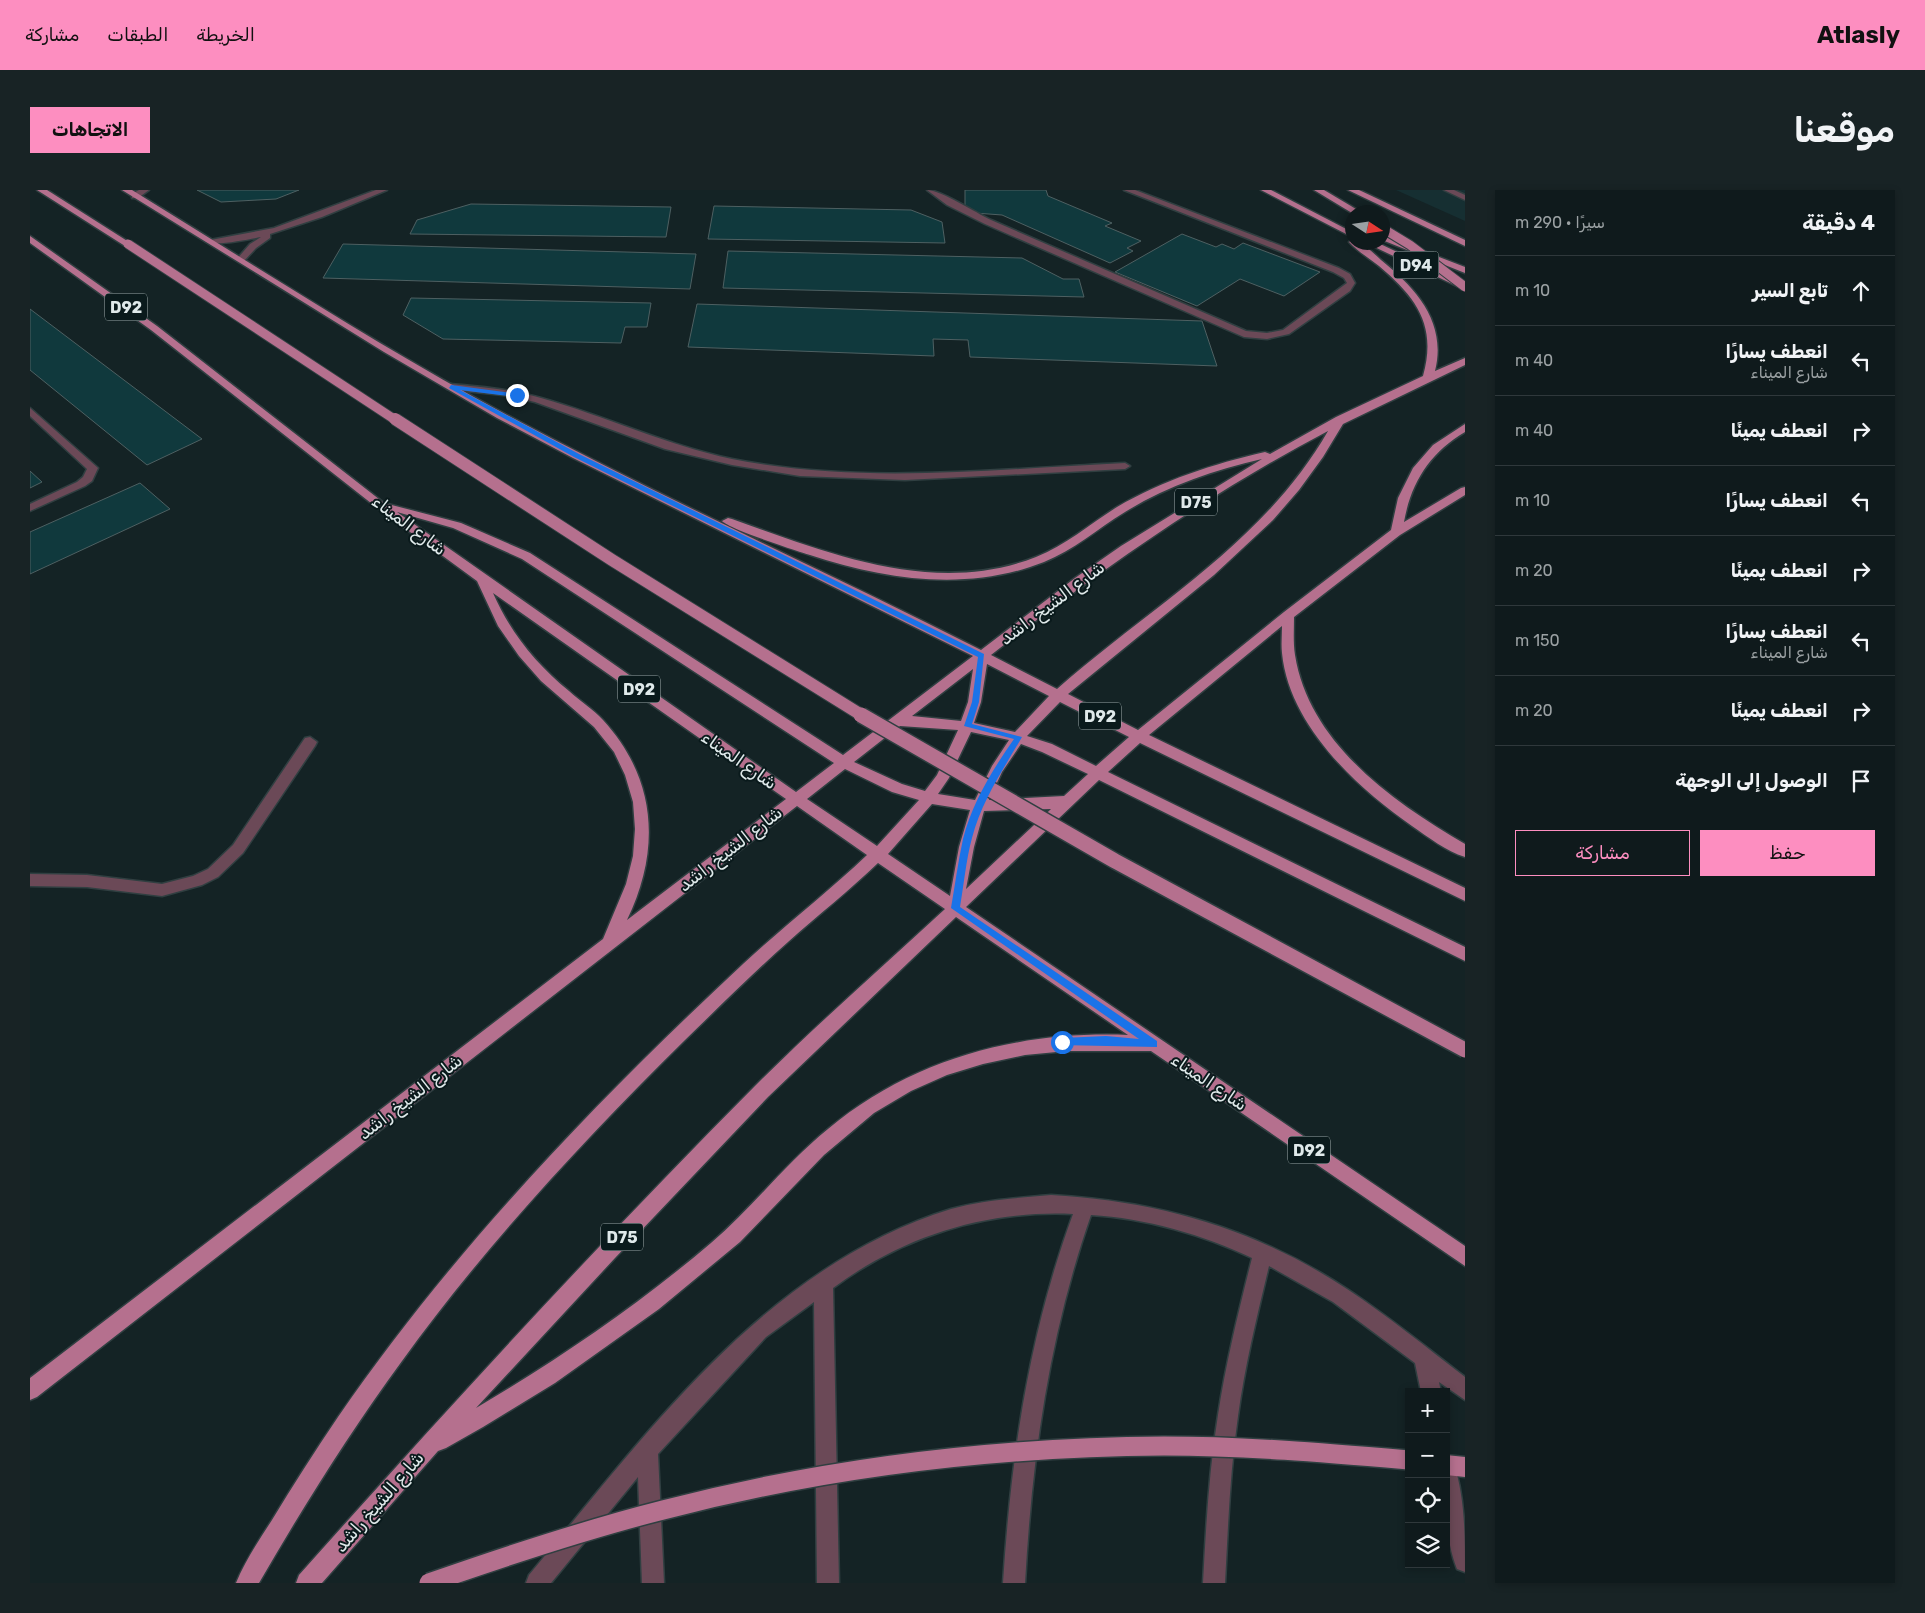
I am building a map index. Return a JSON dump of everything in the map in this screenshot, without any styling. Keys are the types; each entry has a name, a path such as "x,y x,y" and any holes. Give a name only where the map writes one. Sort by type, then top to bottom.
{"main road":[{"path":"41,190 128,244 634,574 892,733 1077,841 1277,951 1465,1050"},
{"name":"D92","path":"126,190 501,416 1140,736 1465,895"},
{"path":"1265,190 1345,231"},
{"path":"1318,190 1345,205"},
{"name":"D94","path":"1352,190 1465,243"},
{"path":"1310,213 1345,224"},
{"path":"1310,213 1345,237"},
{"path":"1390,233 1417,250 1465,287"},
{"name":"شارع الميناء","path":"30,239 154,328 380,505 482,579 796,799 1465,1257"},
{"path":"1390,240 1465,270"},
{"path":"1362,250 1391,274 1422,308 1433,330 1435,342 1436,354 1428,377"},
{"name":"D94","path":"1385,250 1465,287"},
{"name":"شارع الشيخ راشد","path":"30,1390 1079,581 1147,533 1277,453 1340,419 1465,361"},
{"path":"956,908 968,838 979,807 997,770 1019,737 1059,695 1222,562 1274,514 1313,466 1340,419"},
{"path":"1396,532 1405,490 1414,472 1438,446 1465,427"},
{"path":"660,497 857,565 918,575 974,574 999,570 1044,557 1063,548 1144,497 1194,475 1277,453"},
{"name":"شارع الشيخ راشد","path":"307,1583 427,1447 608,1251 762,1091 1099,772 1171,708 1288,615 1396,532 1465,490"},
{"path":"380,505 412,511 472,530 526,556 843,762 883,784 929,799 979,807 1010,808 1069,801"},
{"path":"482,579 497,618 509,637 541,674 600,725 614,743 634,783 640,806 643,832 641,858 635,886 609,943"},
{"path":"1288,615 1287,652 1292,672 1310,713 1325,737 1343,759 1389,802 1465,851"},
{"path":"247,1583 327,1451 383,1368 445,1287 606,1109 703,1012 793,928 879,855 929,799 952,762 968,726 975,702 982,656"},
{"path":"897,721 968,726 1019,737 1099,772 1465,954"},
{"path":"427,1447 493,1411 556,1372 630,1320 720,1247 833,1135 890,1094 951,1065 1017,1047 1106,1040 1154,1044"},
{"path":"429,1583 595,1528 726,1496 875,1469 984,1455 1112,1447 1242,1448 1405,1460"},
{"path":"1450,1466 1465,1468"}],"street":[{"path":"135,196 145,190"},
{"path":"209,241 241,239 273,233 383,190"},
{"path":"932,190 950,203 988,222 1244,334 1267,336 1286,332 1347,289 1351,283 1347,276 1336,270 1128,190"},
{"path":"1452,192 1465,191"},
{"path":"1452,192 1465,198"},
{"path":"240,260 253,246 273,233"},
{"path":"451,387 503,392 538,400 677,449 732,462 800,473 905,477 1125,466"},
{"path":"30,411 93,468 88,479 81,484 30,508"},
{"path":"30,880 87,881 162,890 197,881 213,872 238,849 310,742"},
{"path":"537,1583 647,1449 754,1334 823,1282 862,1256 904,1235 947,1220 991,1209 1036,1205 1086,1205 1130,1210 1174,1220 1219,1234 1263,1253 1332,1290 1465,1390"},
{"path":"1014,1583 1017,1524 1028,1431 1043,1348 1062,1273 1086,1205"},
{"path":"1214,1583 1217,1512 1228,1416 1244,1330 1263,1253"},
{"path":"823,1282 828,1583"},
{"path":"1424,1359 1430,1388"},
{"path":"647,1449 653,1583"},
{"path":"1448,1478 1465,1561"}],"shaded area":[{"path":"1396,190 1465,190 1465,221"}],"building":[{"path":"197,190 299,190 276,199 221,202"},
{"path":"965,190 1046,190 1048,196 1112,223 1105,226 1141,241 1127,248 1133,251 1110,263 1002,215 975,213 965,209"},
{"path":"471,204 671,207 666,237 410,234 417,220"},
{"path":"714,206 911,210 942,222 945,243 708,239"},
{"path":"1182,234 1216,247 1222,244 1234,249 1243,243 1320,272 1284,296 1240,279 1197,306 1115,272"},
{"path":"343,244 696,254 690,289 323,278"},
{"path":"728,251 1022,258 1063,279 1079,279 1084,297 723,288"},
{"path":"411,298 651,303 647,327 625,327 621,343 443,339 403,315"},
{"path":"697,304 1202,321 1217,366 970,357 968,340 933,339 934,356 688,347"},
{"path":"30,309 202,439 147,465 30,370"},
{"path":"30,471 42,482 30,488"},
{"path":"140,483 170,509 30,574 30,532"}],"route":[{"path":"517,395 474,388 451,387 576,456 982,656 975,702 968,726 1019,737 997,770 979,807 968,838 960,872 956,908 1154,1044 1106,1040 1062,1042"}]}
